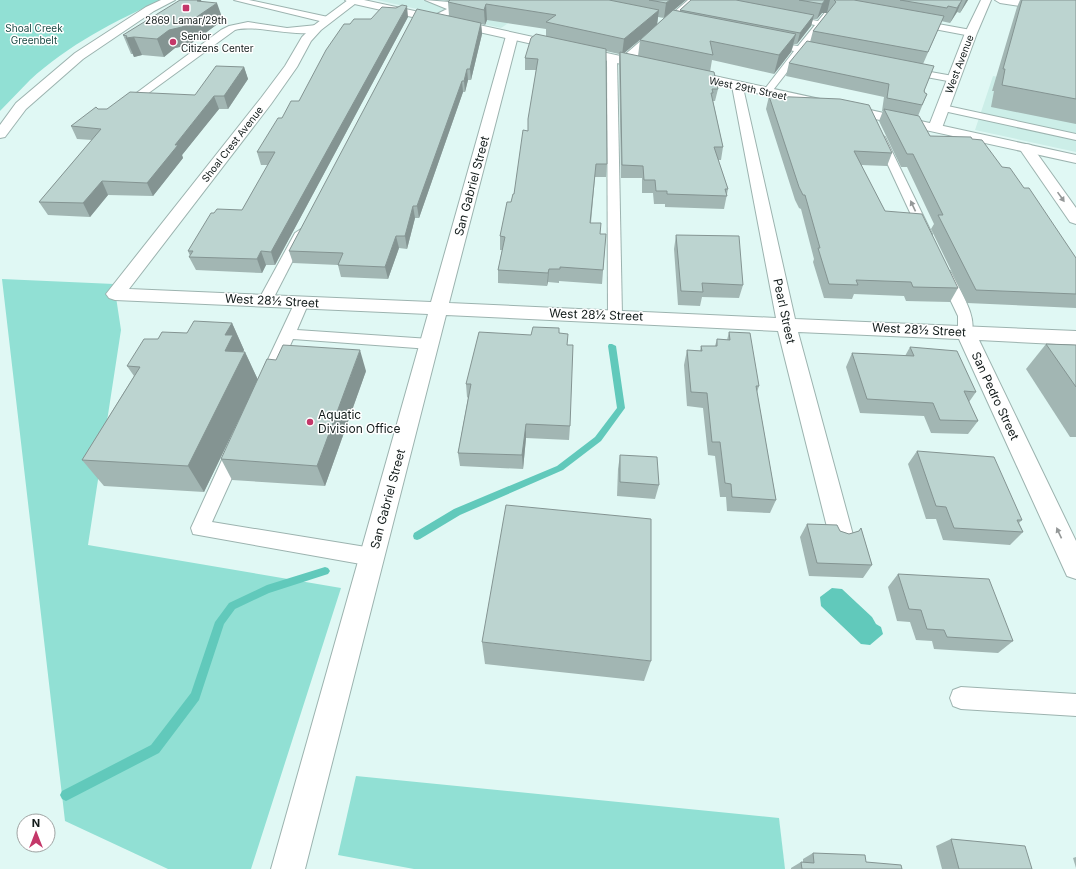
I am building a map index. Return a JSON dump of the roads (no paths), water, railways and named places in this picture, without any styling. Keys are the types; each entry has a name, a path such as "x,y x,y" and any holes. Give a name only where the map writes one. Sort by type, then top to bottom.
{"street":[{"path":"0,134 21,106 48,81 79,56 128,26 150,9 170,0"},
{"path":"353,0 663,69"},
{"name":"Shoal Crest Avenue","path":"115,294 266,101 291,67 306,39 322,24 353,0"},
{"name":"West Avenue","path":"935,128 971,33 986,0"},
{"path":"1000,0 1076,12"},
{"path":"625,61 697,1"},
{"path":"128,26 182,3"},
{"name":"San Gabriel Street","path":"288,869 440,309 512,36"},
{"name":"West 29th Street","path":"678,72 1076,159"},
{"name":"Pearl Street","path":"738,86 786,323 841,535"},
{"path":"1026,148 1076,219"},
{"name":"West 28½ Street","path":"115,294 786,323 1076,338"},
{"name":"San Pedro Street","path":"965,332 1076,568"}],"lane":[{"path":"238,0 322,24"},
{"path":"429,0 446,4 452,8 450,11 434,19"},
{"path":"767,92 820,24 836,9 839,0"},
{"path":"820,6 836,9"},
{"path":"409,27 415,15"},
{"path":"782,16 820,24"},
{"path":"655,21 680,26"},
{"path":"910,22 971,33"},
{"path":"115,113 217,39 224,31 233,27 247,24 284,30 322,24"},
{"path":"762,42 830,55"},
{"path":"612,58 615,316"},
{"path":"900,69 953,80"},
{"path":"943,108 1076,137"},
{"path":"869,114 931,244"},
{"path":"265,301 306,224"},
{"name":"San Pedro Street","path":"941,266 965,316 965,332"},
{"path":"265,384 302,302"},
{"path":"288,334 430,344"},
{"path":"242,434 200,528 372,557"},
{"path":"961,698 1076,705"}],"waterway":[{"path":"417,536 457,512 560,468 598,439 621,408 612,346"},
{"path":"66,795 155,749 195,696 220,622 232,606 267,589 325,571"}],"place":[{"name":"2869 Lamar/29th","path":"186,8"},
{"name":"Senior Citizens Center","path":"173,42"},
{"name":"Aquatic Division Office","path":"310,422"}],"park label":[{"name":"Shoal Creek Greenbelt","path":"34,34"}]}
